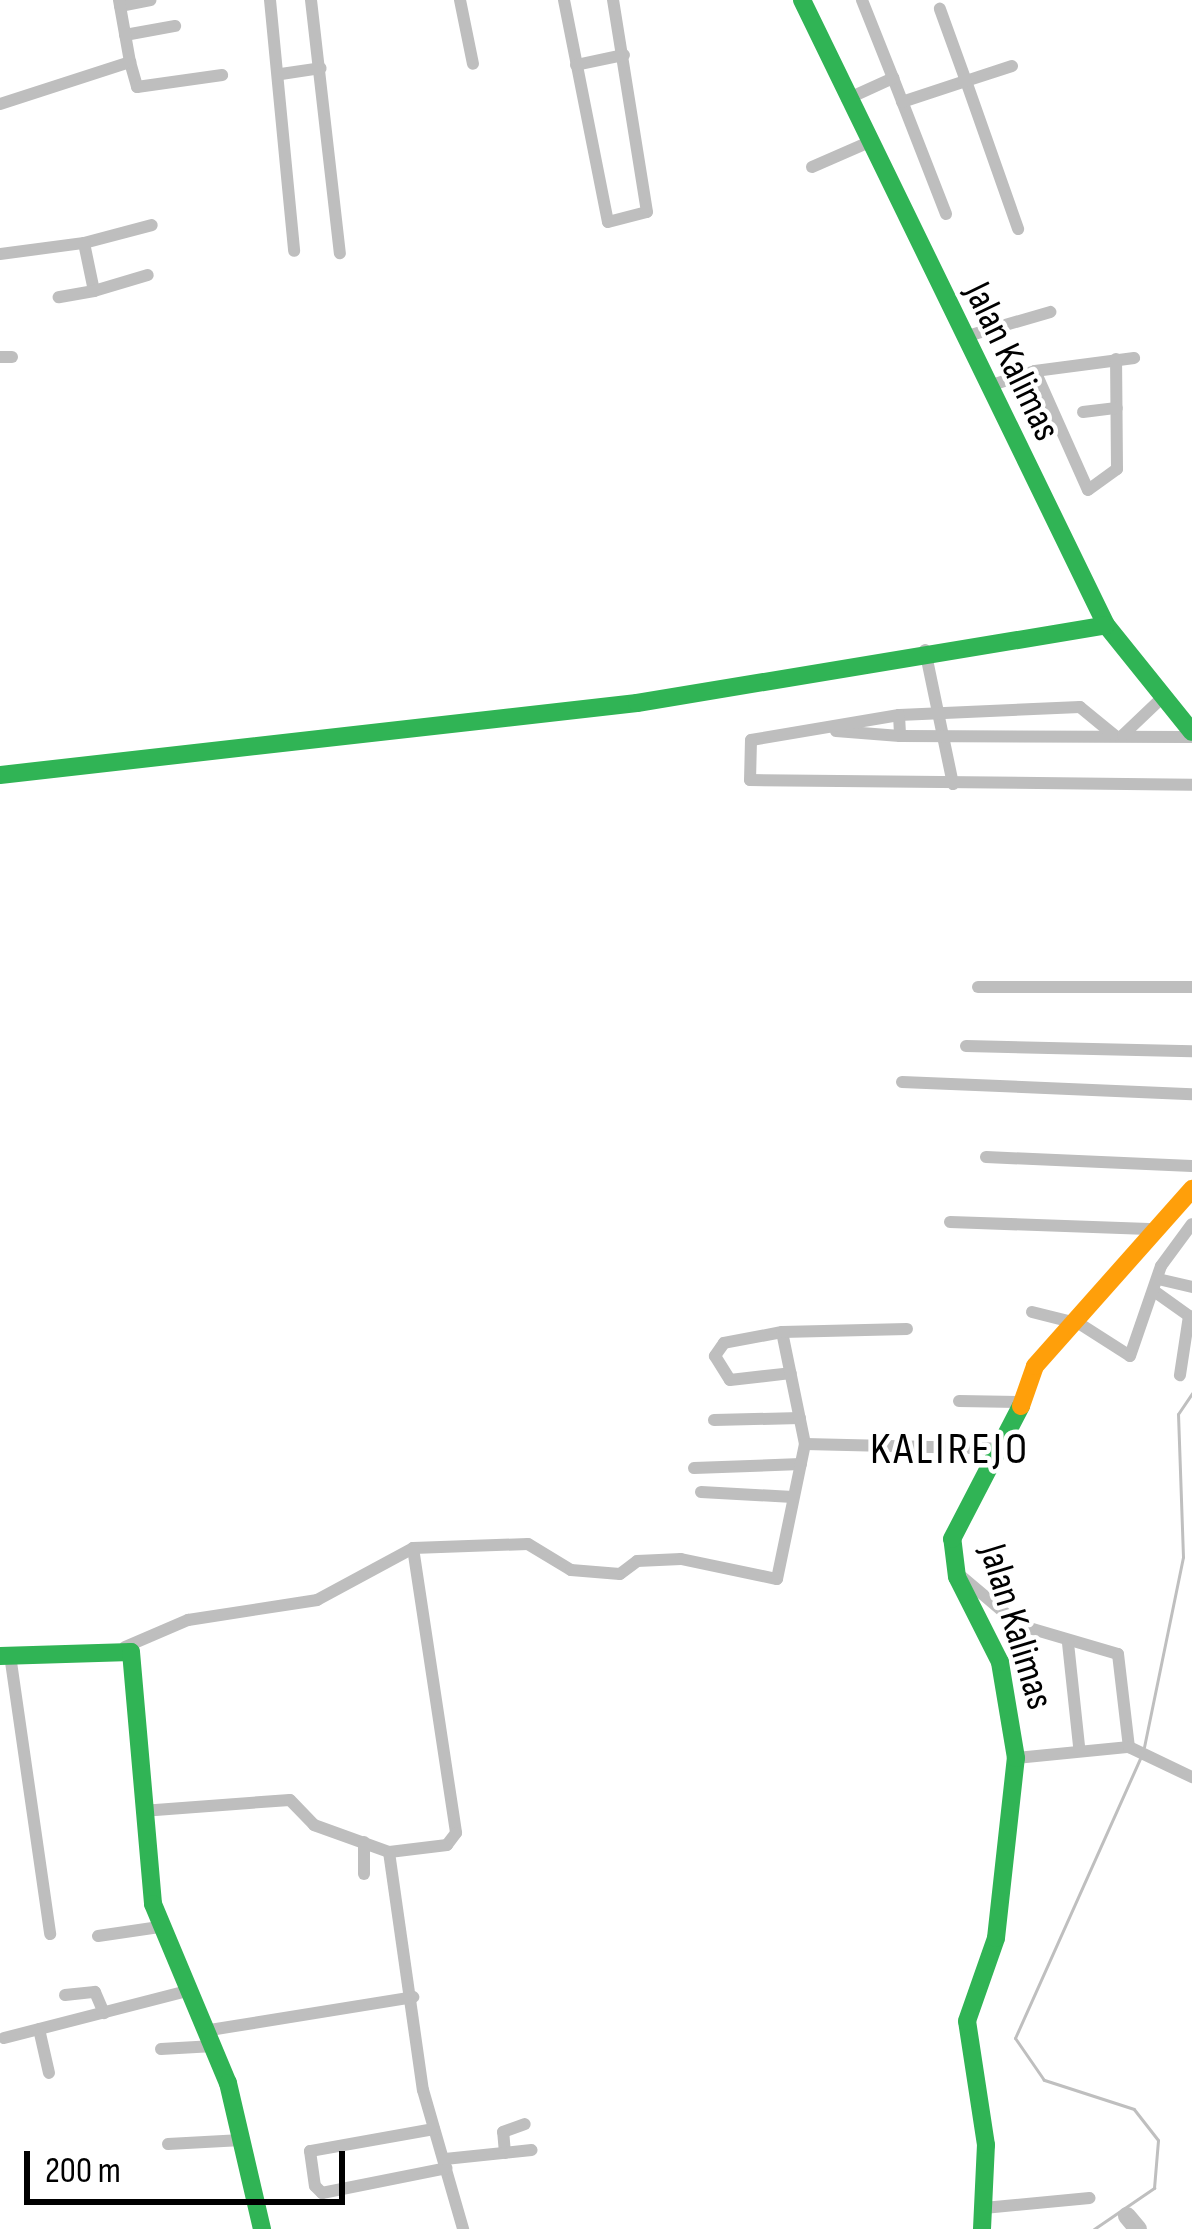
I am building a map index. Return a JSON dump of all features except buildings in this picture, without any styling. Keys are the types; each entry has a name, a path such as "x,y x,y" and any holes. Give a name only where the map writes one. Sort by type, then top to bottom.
{"street":[{"path":"150,0 120,3 137,87 222,75"},
{"path":"270,0 294,251"},
{"path":"311,0 340,253"},
{"path":"460,0 473,64"},
{"path":"564,0 604,220 642,217 624,55 613,0"},
{"name":"Jalan Kalimas","path":"802,0 867,142 1106,625 1165,694 1192,735"},
{"path":"862,0 946,214"},
{"path":"940,9 1018,229"},
{"path":"125,35 175,26"},
{"path":"576,64 624,55"},
{"path":"0,104 130,62"},
{"path":"902,102 1012,66"},
{"path":"280,74 321,68"},
{"path":"847,99 893,78"},
{"path":"812,167 867,142"},
{"path":"0,254 85,243 152,225"},
{"path":"85,243 94,291"},
{"path":"59,297 148,275"},
{"path":"964,337 1050,312"},
{"path":"988,386 1035,371 1134,358"},
{"path":"1035,371 1085,489 1115,475 1116,359"},
{"path":"1083,412 1117,408"},
{"path":"0,775 638,703 925,650 1106,625"},
{"path":"925,650 952,784"},
{"path":"1118,736 1165,694"},
{"path":"1118,736 1080,706 899,715 751,740 750,780 1192,785"},
{"path":"899,715 900,736"},
{"path":"816,730 900,736 1192,735"},
{"path":"978,987 1192,987"},
{"path":"965,1046 1192,1051"},
{"path":"902,1082 1192,1094"},
{"path":"986,1156 1192,1166"},
{"name":"Jalan Kalimas","path":"982,2229 967,2021 996,1938 1016,1758 1000,1662 953,1566 959,1515 1004,1450 1035,1366 1086,1329 1150,1265 1149,1229 1192,1189"},
{"path":"950,1222 1149,1229"},
{"path":"1032,1312 1086,1329 1132,1355 1150,1265 1192,1224"},
{"path":"1150,1265 1192,1287"},
{"path":"1150,1265 1190,1316 1180,1375"},
{"path":"790,1373 730,1380 715,1356 724,1343 782,1332 907,1329"},
{"path":"50,1934 5,1656 125,1646 188,1620 317,1600 413,1548 529,1544 571,1570 620,1574 637,1561 681,1559 777,1580 805,1444 782,1332"},
{"path":"959,1401 1021,1402"},
{"path":"714,1420 800,1418"},
{"path":"805,1444 1004,1450"},
{"path":"694,1468 802,1464"},
{"path":"701,1492 793,1497"},
{"path":"140,1811 290,1800 314,1825 389,1852 447,1845 456,1833 413,1548"},
{"path":"953,1566 1019,1625 1118,1654 1131,1748"},
{"path":"1068,1643 1079,1746"},
{"path":"125,1646 140,1811 159,1928 213,2038 262,2229"},
{"path":"1016,1758 1079,1746 1131,1748 1192,1777"},
{"path":"364,1842 364,1874"},
{"path":"389,1852 434,2129 464,2229"},
{"path":"98,1936 159,1928"},
{"path":"4,2038 191,1990"},
{"path":"65,1995 95,1992 104,2013"},
{"path":"161,2049 413,1997"},
{"path":"39,2029 49,2073"},
{"path":"505,2153 503,2132 525,2124"},
{"path":"434,2129 310,2152 315,2186 322,2193 446,2163 532,2150"},
{"path":"168,2144 242,2140"},
{"path":"984,2208 1090,2198"}],"waterway":[{"path":"1144,1747 1183,1557 1178,1414 1192,1393"},
{"path":"1094,2229 1154,2188 1158,2140 1134,2109 1044,2080 1015,2038 1141,1756"},
{"path":"1127,2216 1138,2229"}],"traffic: fast":[{"path":"802,0 1106,625 1192,732"},
{"path":"0,775 637,703 1106,625"},
{"path":"982,2229 986,2145 967,2021 996,1938 1016,1758 1000,1662 957,1577 952,1539 1021,1406"},
{"path":"0,1656 131,1652 153,1904 228,2083 262,2229"}],"traffic: slow":[{"path":"1021,1406 1035,1366 1192,1189"}],"district":[{"name":"KALIREJO","path":"950,1450"}]}
